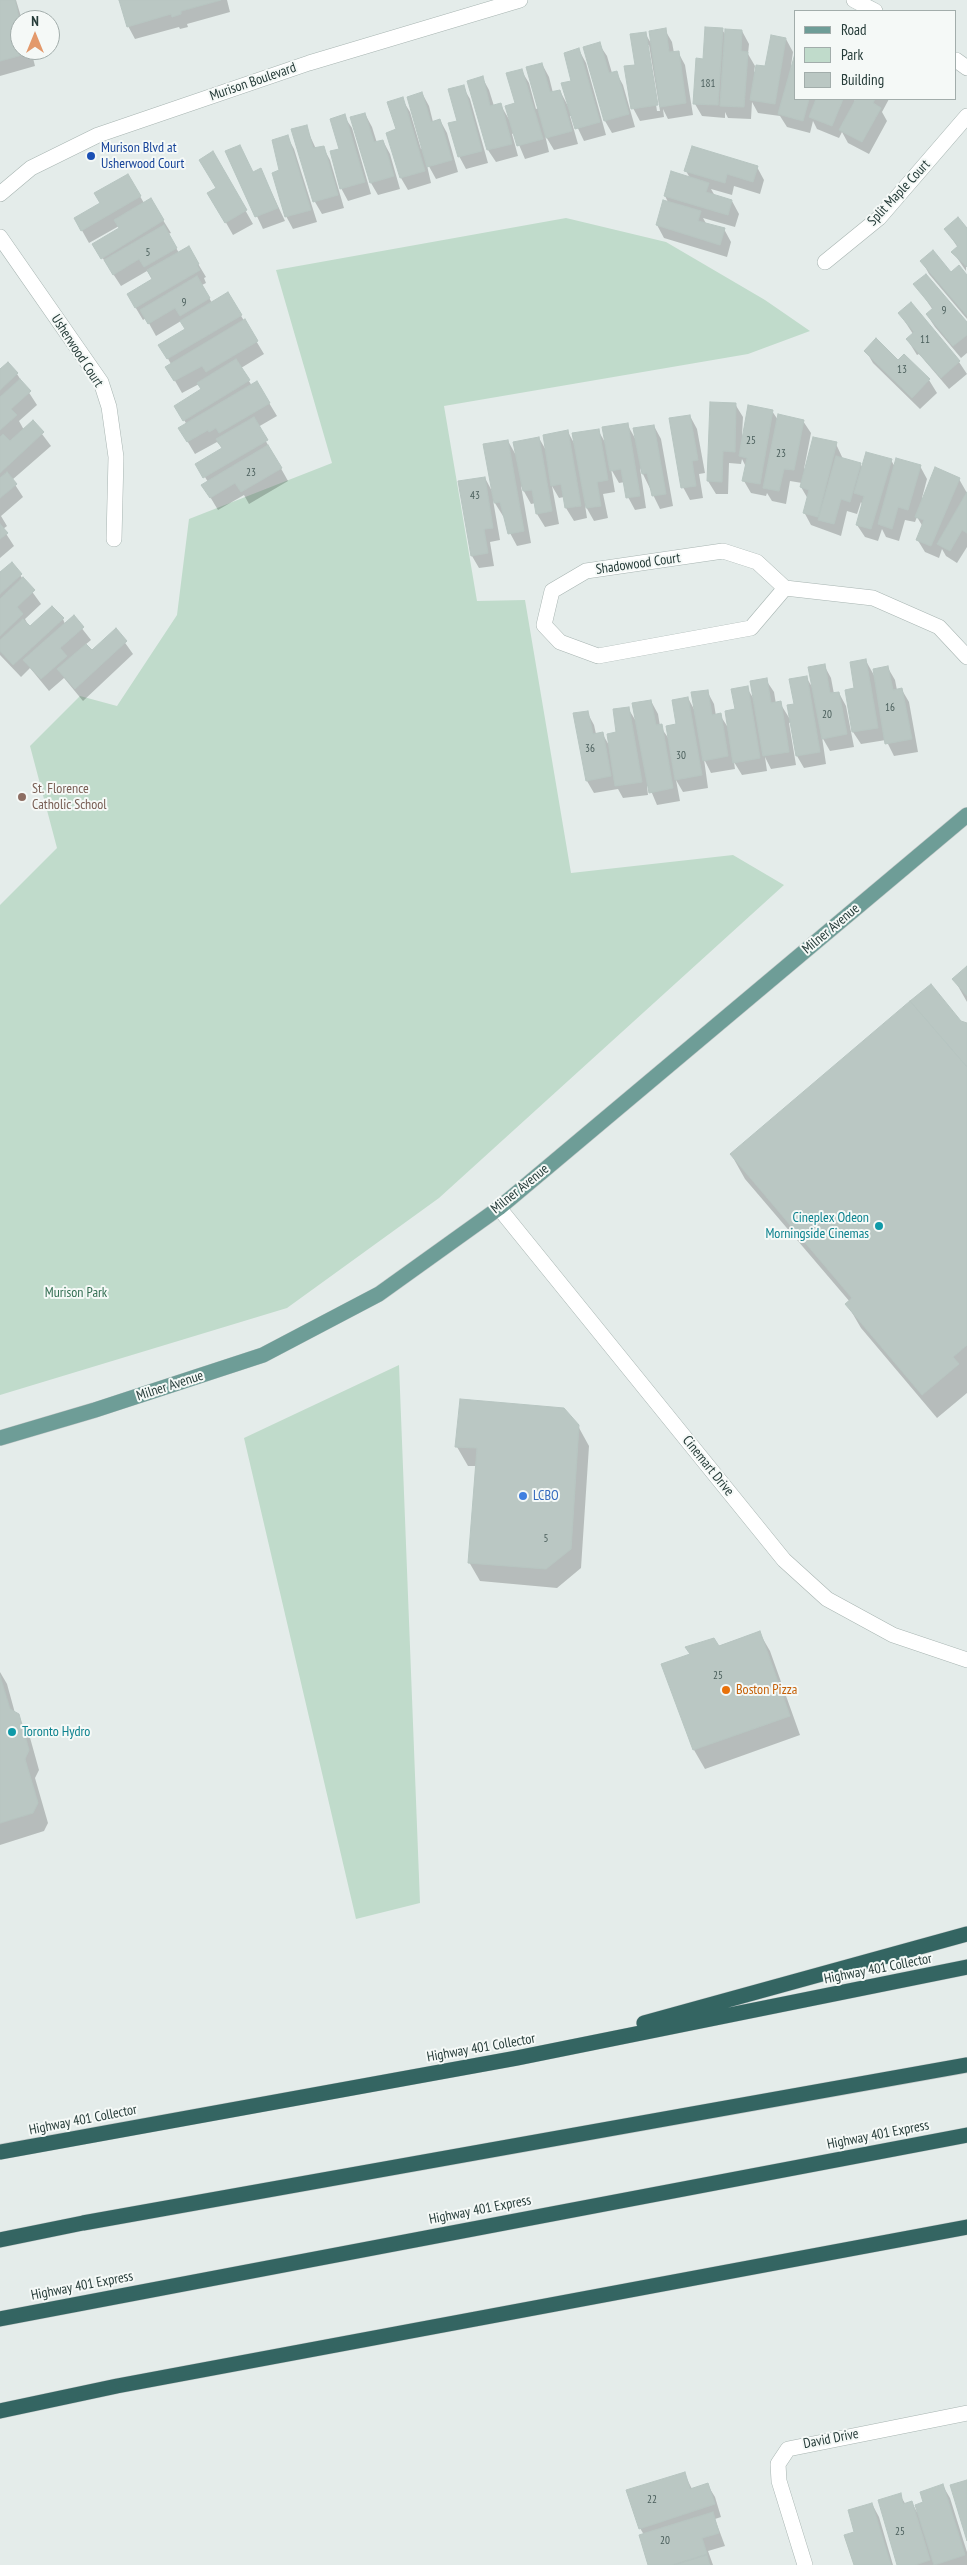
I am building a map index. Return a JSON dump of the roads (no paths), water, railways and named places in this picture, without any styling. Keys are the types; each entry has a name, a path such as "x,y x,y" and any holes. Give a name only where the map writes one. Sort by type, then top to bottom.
{"highway":[{"path":"517,2058 967,1934"},
{"name":"Highway 401 Collector","path":"0,2152 517,2058 967,1967"},
{"path":"0,2240 102,2219 967,2065"},
{"name":"Highway 401 Express","path":"0,2319 967,2134"},
{"path":"0,2411 127,2384 967,2227"}],"main road":[{"name":"Milner Avenue","path":"0,1438 95,1410 263,1355 379,1294 500,1208 967,815"}],"street":[{"name":"Murison Boulevard","path":"0,194 31,168 98,135 309,63 520,0"},
{"path":"854,0 874,10"},
{"name":"Split Maple Court","path":"825,262 879,218 967,116"},
{"name":"Usherwood Court","path":"0,237 101,382 109,407 116,457 114,539"},
{"name":"Shadowood Court","path":"722,551 757,562 785,588 751,628 598,656 560,642 544,625 552,591 586,571 722,551"},
{"path":"785,588 873,598 939,627 967,657"},
{"name":"Cinemart Drive","path":"500,1208 784,1560 827,1599 893,1635 967,1660"},
{"name":"David Drive","path":"805,2565 778,2481 778,2464 788,2449 967,2413"}],"place":[{"name":"Murison Blvd at Usherwood Court","path":"91,156"},
{"name":"St. Florence Catholic School","path":"22,797"},
{"name":"Cineplex Odeon Morningside Cinemas","path":"879,1226"},
{"name":"LCBO","path":"523,1496"},
{"name":"Boston Pizza","path":"726,1690"},
{"name":"Toronto Hydro","path":"12,1732"}],"park label":[{"name":"Murison Park","path":"76,1293"}]}
